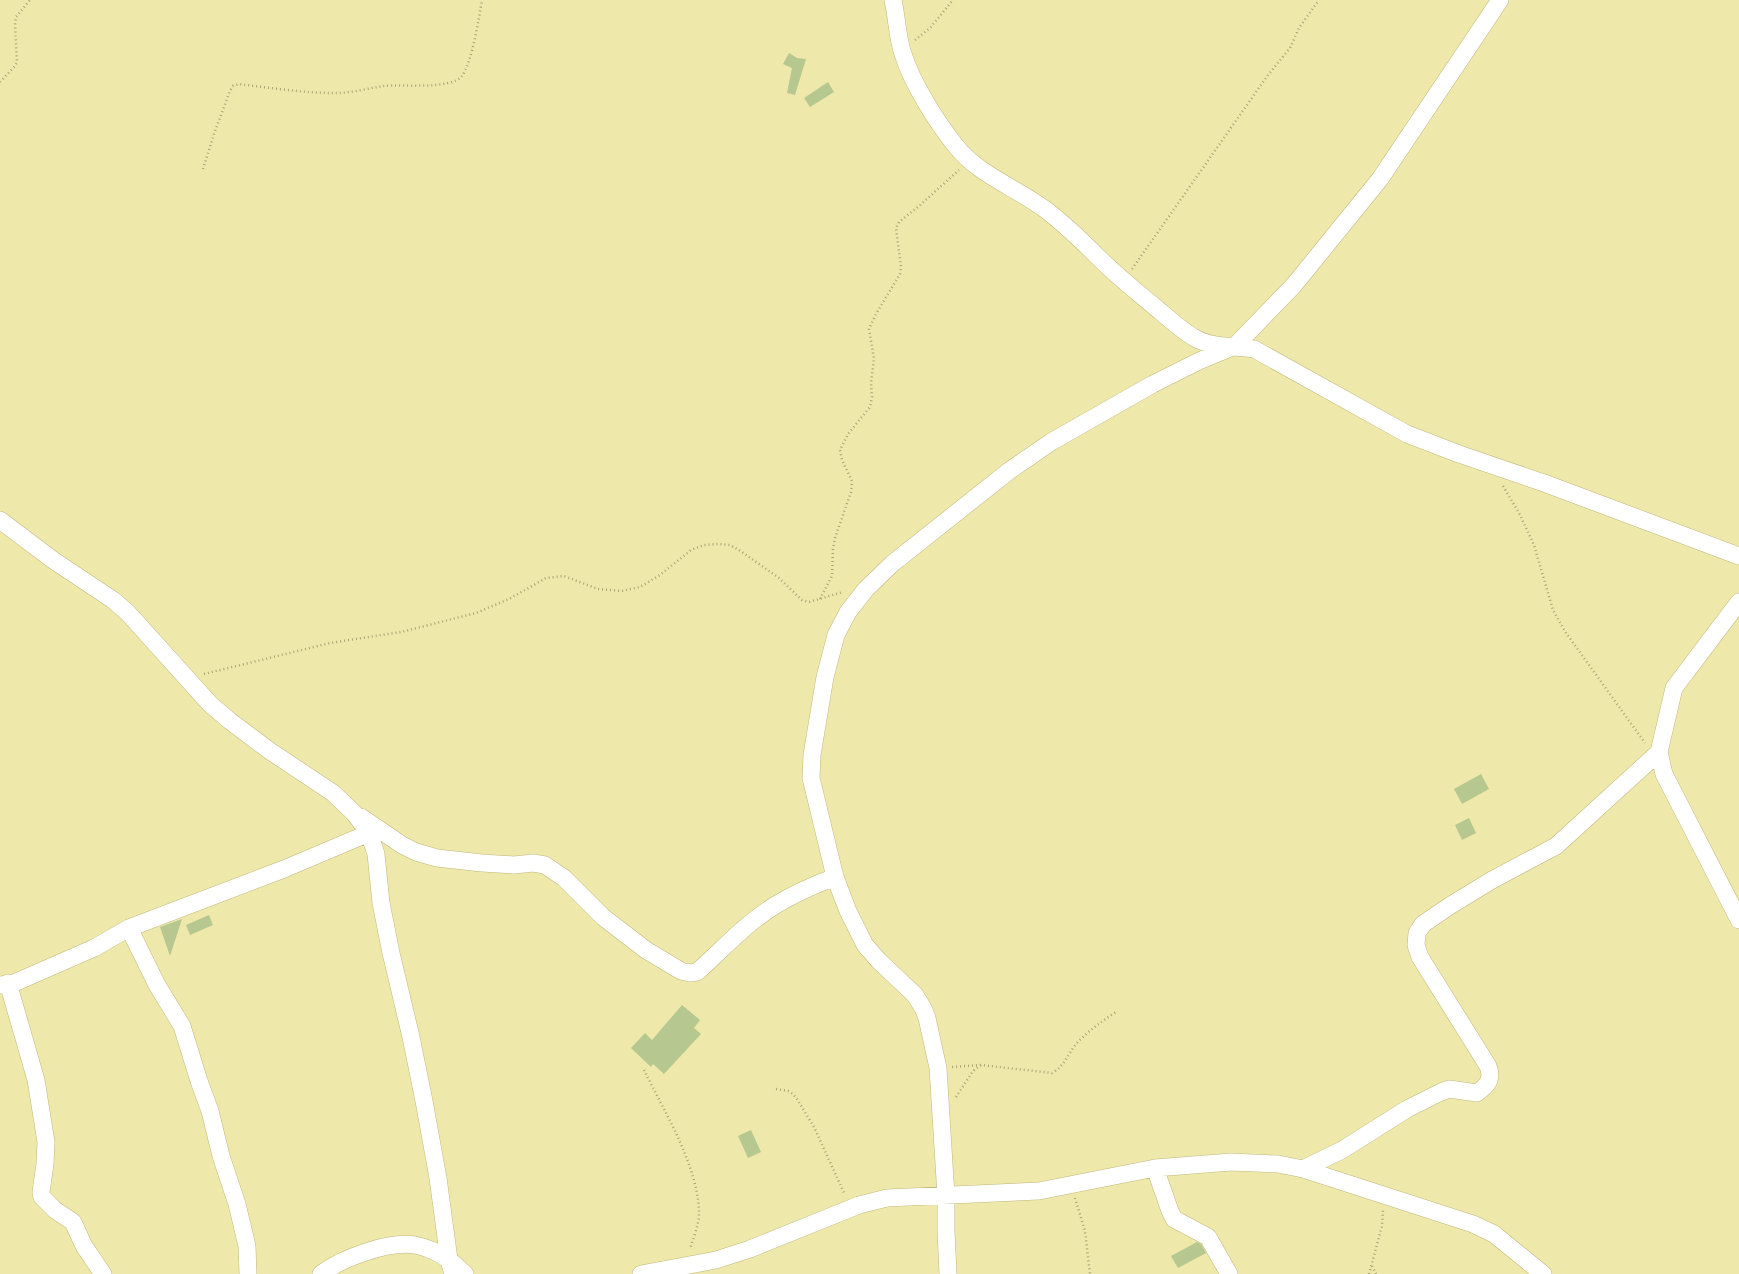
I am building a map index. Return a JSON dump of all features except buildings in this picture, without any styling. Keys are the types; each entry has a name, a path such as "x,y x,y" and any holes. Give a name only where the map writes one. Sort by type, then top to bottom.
{"street":[{"path":"893,0 901,45 912,75 929,106 955,146 969,160 1046,209 1073,231 1126,282 1193,337 1210,345 1235,346 1254,349 1407,434 1544,483 1739,556"},
{"path":"948,1274 946,1196 938,1068 923,1008 915,995 883,965 865,945 848,911 835,877 811,778 812,755 825,677 836,635 848,612 866,589 893,563 1009,471 1051,442 1153,384 1199,361 1235,346 1294,285 1380,179 1500,0"},
{"path":"0,520 53,560 123,609 188,678 210,704 270,751 333,793 354,813 369,833 376,854 381,903 424,1101 438,1178 451,1267"},
{"path":"1303,1169 1342,1150 1407,1109 1441,1092 1449,1089 1477,1093 1487,1086 1490,1080 1488,1066 1420,957 1416,945 1416,933 1423,924 1451,905 1492,880 1556,846 1655,755 1674,688 1739,602"},
{"path":"1655,755 1739,920"},
{"path":"354,813 402,845 416,852 437,858 482,864 514,865 533,862 545,865 564,878 603,917 646,950 681,971 690,973 697,972 745,928 774,906 806,889 835,877"},
{"path":"103,1274 84,1246 73,1222 55,1210 42,1197 41,1192 46,1142 36,1080 4,984 14,983 94,948 129,928 284,869 369,833"},
{"path":"129,928 157,985 182,1026 210,1111 221,1156 237,1204 247,1246 248,1274"},
{"path":"641,1274 716,1260 750,1249 859,1205 887,1198 1039,1191 1155,1168 1231,1162 1278,1164 1303,1169 1473,1224 1494,1234 1543,1274"},
{"path":"1155,1168 1174,1219 1208,1237 1229,1274"},
{"path":"321,1274 346,1260 378,1249 401,1245 416,1245 465,1274"}],"path":[{"path":"0,82 17,62 16,17 30,0"},
{"path":"203,169 214,134 230,91 234,85 239,84 290,91 338,93 386,86 431,86 453,81 461,77 467,65 478,27 482,0"},
{"path":"901,45 909,44 919,38 953,0"},
{"path":"1126,282 1135,262 1151,243 1268,75 1290,48 1299,28 1319,0"},
{"path":"819,599 832,576 835,538 851,492 852,481 842,460 840,450 848,434 870,407 872,398 871,383 874,359 869,329 876,314 900,274 901,267 896,228 898,222 918,207 969,160"},
{"path":"1503,486 1519,513 1534,545 1553,610 1566,633 1655,755"},
{"path":"188,678 323,644 401,632 476,613 508,599 546,578 564,576 598,589 622,591 640,587 660,575 691,550 704,545 730,545 779,578 802,600 809,602 839,593 866,589"},
{"path":"938,1068 981,1065 1052,1073 1064,1064 1075,1045 1094,1027 1116,1012"},
{"path":"955,1098 972,1071 981,1065"},
{"path":"644,1070 687,1158 698,1196 699,1218 685,1266"},
{"path":"776,1089 788,1091 797,1099 814,1127 851,1208"},
{"path":"1072,1184 1078,1212 1085,1231 1090,1274"},
{"path":"1369,1274 1382,1226 1383,1195"},
{"path":"1372,1266 1376,1274"}]}
